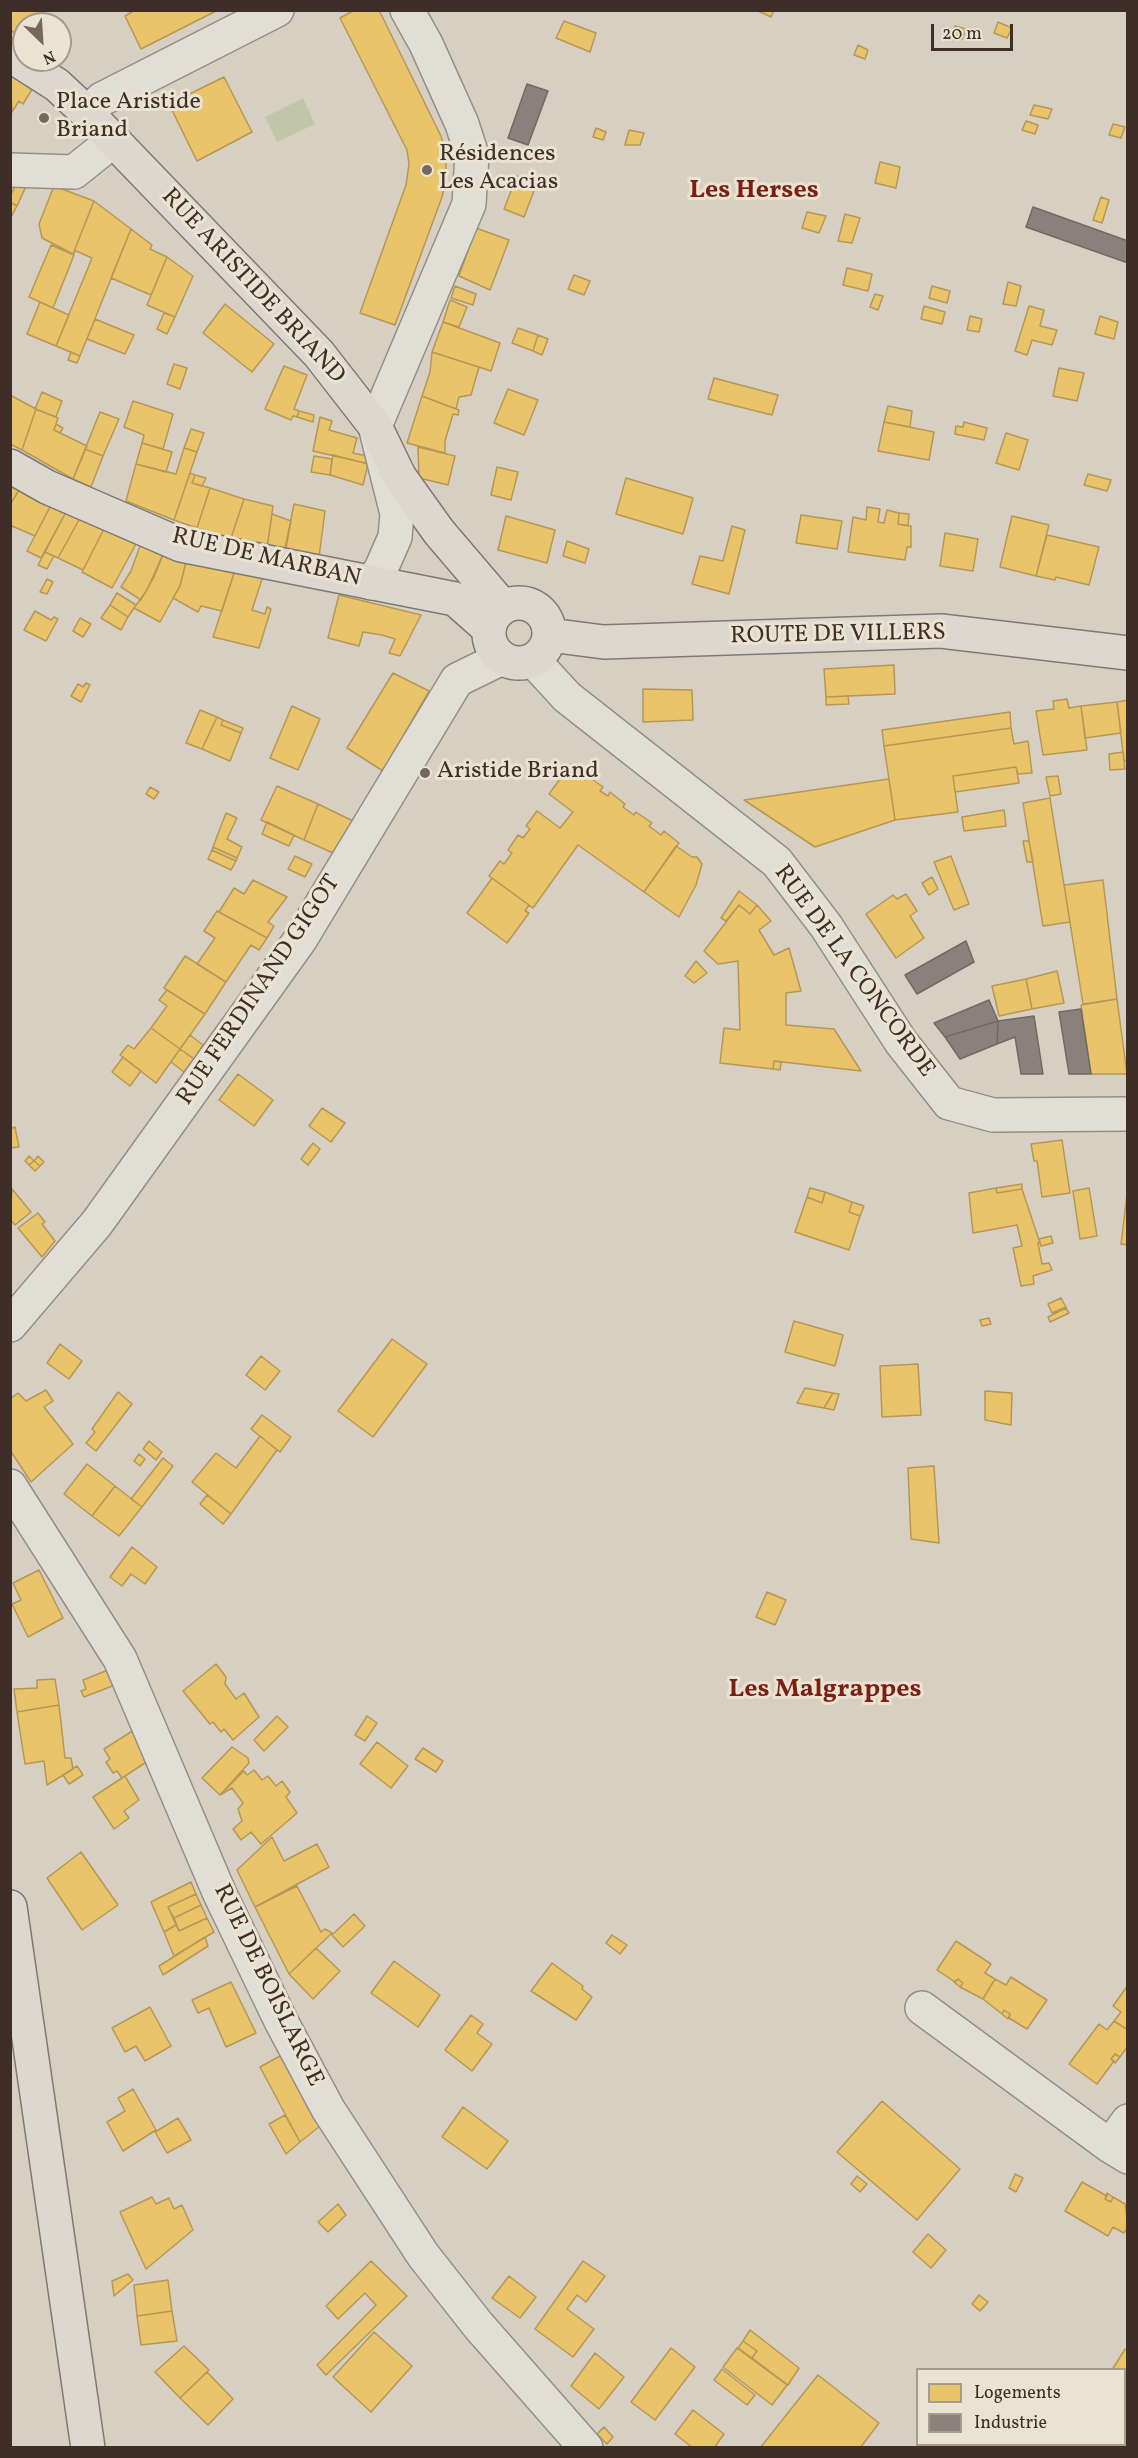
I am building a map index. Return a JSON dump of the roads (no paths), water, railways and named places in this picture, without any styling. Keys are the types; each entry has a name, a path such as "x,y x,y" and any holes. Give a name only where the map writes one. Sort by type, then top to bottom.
{"main road":[{"name":"RUE ARISTIDE BRIAND","path":"10,55 57,85 87,113 319,354 375,426 399,476 515,638"},
{"name":"RUE DE MARBAN","path":"10,466 47,487 181,544 455,599 515,638"},
{"name":"ROUTE DE VILLERS","path":"515,638 604,642 942,631 1128,652"},
{"path":"10,1906 88,2448"}],"street":[{"path":"87,113 102,99 277,10"},
{"path":"371,583 381,569 395,537 397,514 375,426 469,204 472,155 462,124 426,44 406,10"},
{"path":"10,170 74,172 114,140"},
{"name":"RUE DE LA CONCORDE","path":"515,638 567,698 777,862 826,926 901,1042 949,1103 993,1115 1128,1114"},
{"name":"RUE FERDINAND GIGOT","path":"10,1325 97,1223 300,940 457,680 515,638"},
{"name":"RUE DE BOISLARGE","path":"10,1486 120,1659 219,1892 281,2021 328,2109 423,2255 478,2325 586,2448"},
{"path":"922,2008 1122,2141"}],"place":[{"name":"Place Aristide Briand","path":"44,118"},
{"name":"Résidences Les Acacias","path":"427,170"},
{"name":"Aristide Briand","path":"425,773"}],"district":[{"name":"Les Herses","path":"754,192"},
{"name":"Les Malgrappes","path":"825,1691"}]}
